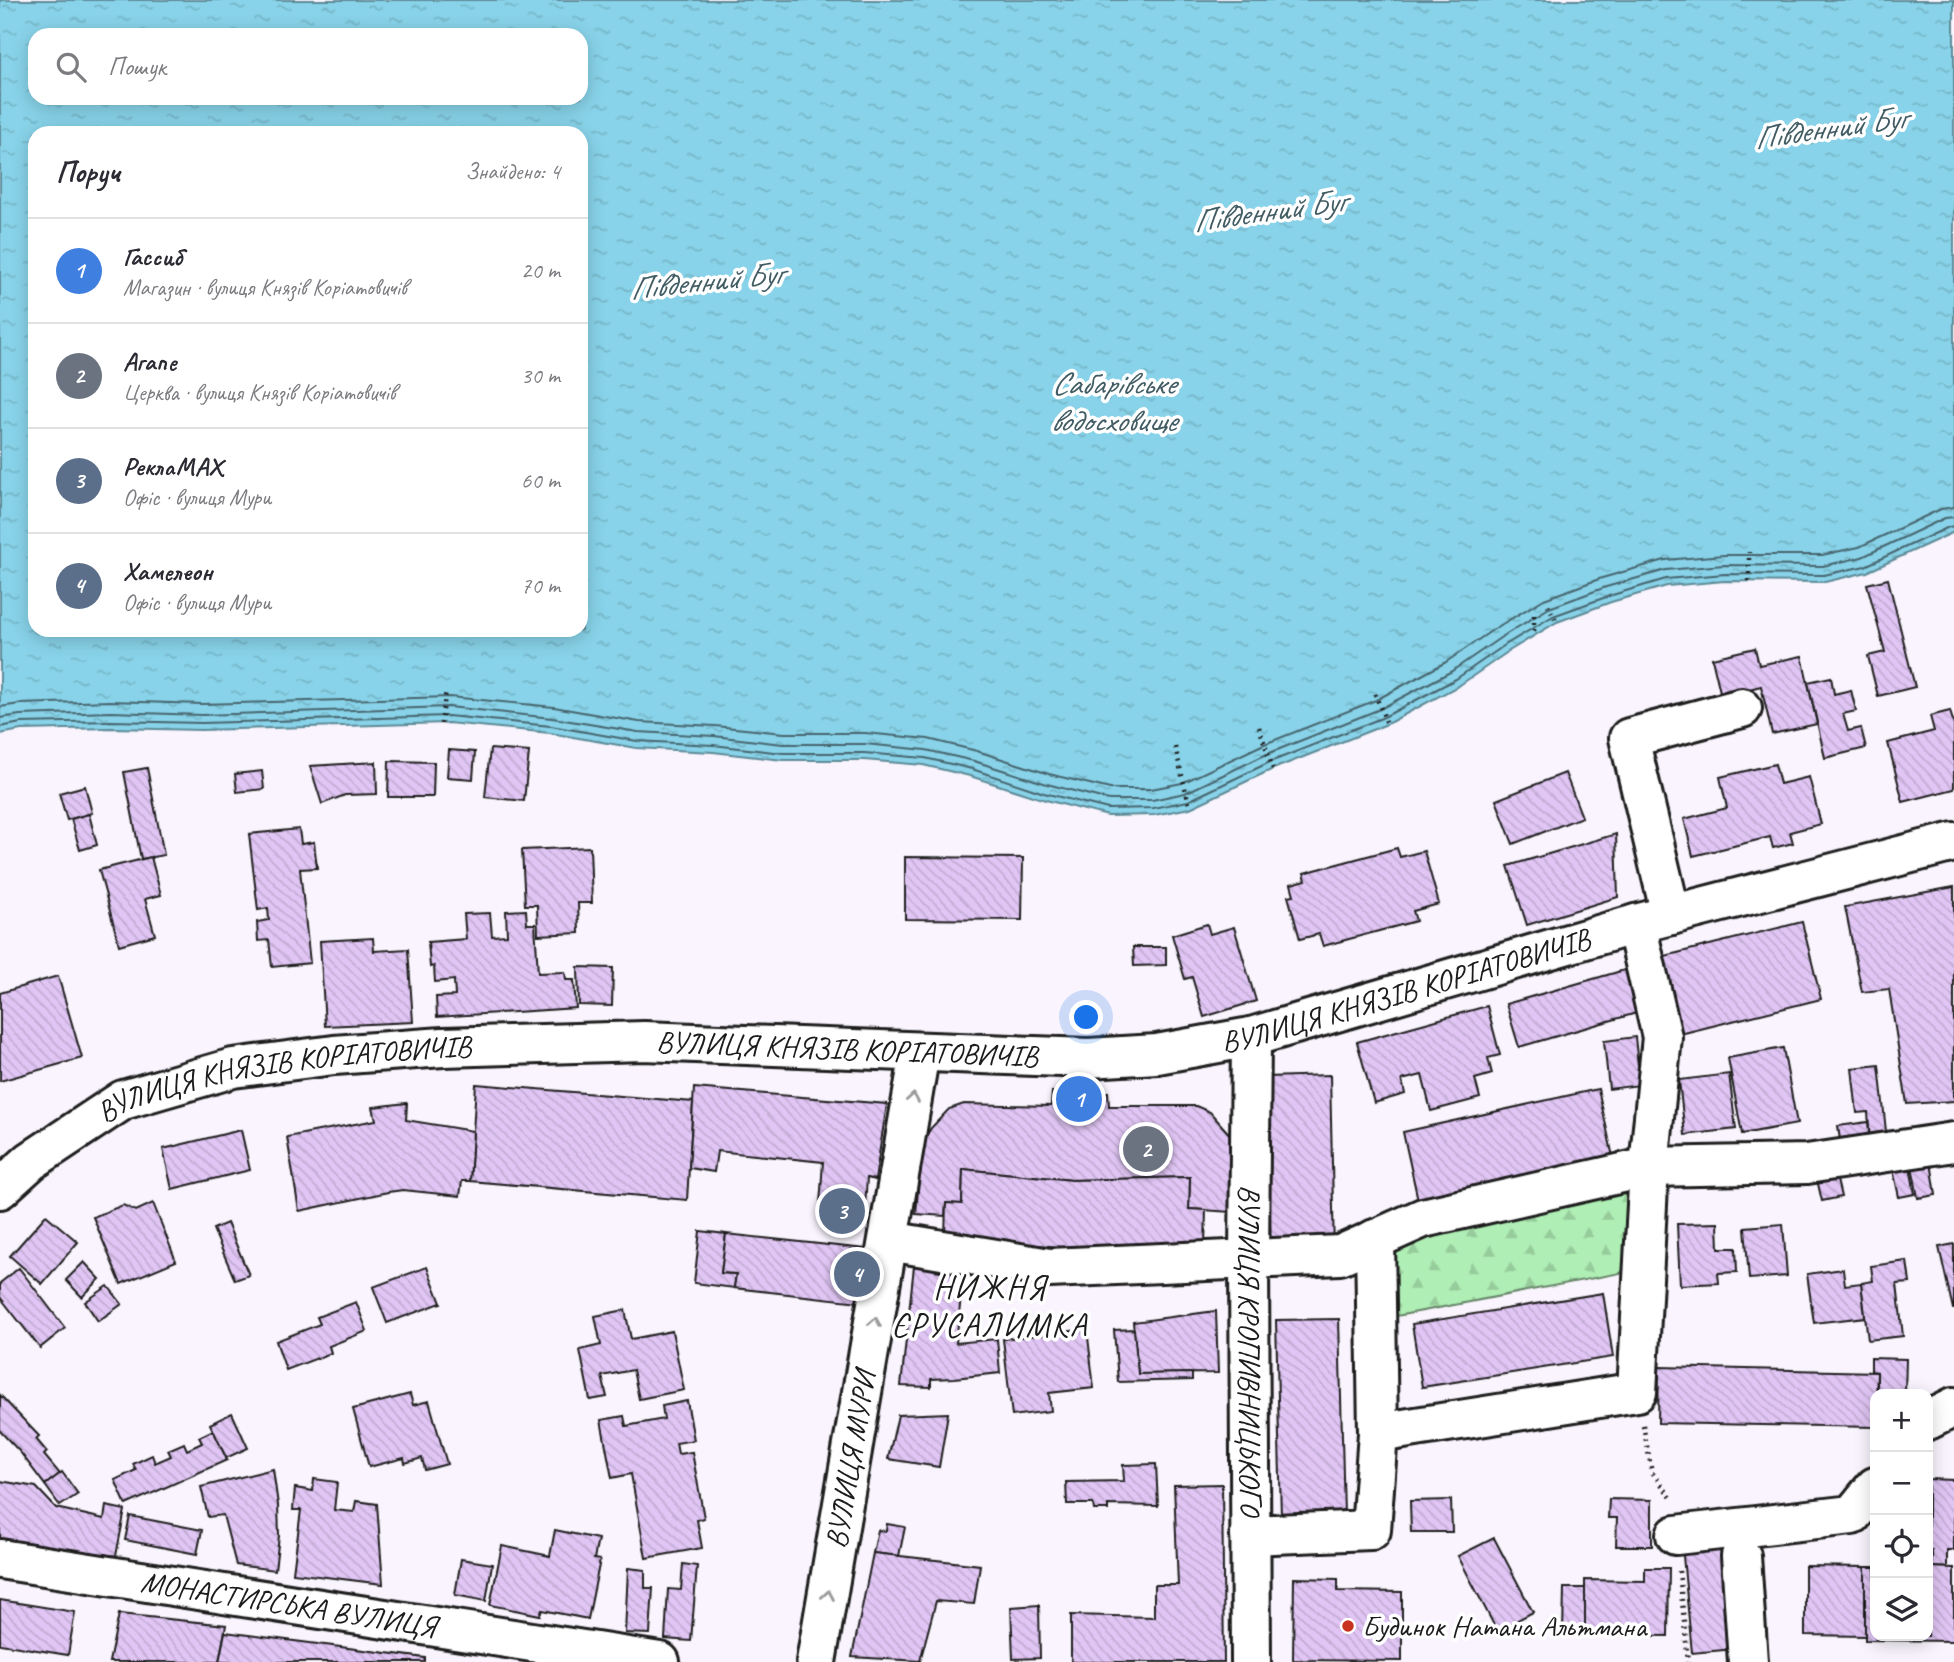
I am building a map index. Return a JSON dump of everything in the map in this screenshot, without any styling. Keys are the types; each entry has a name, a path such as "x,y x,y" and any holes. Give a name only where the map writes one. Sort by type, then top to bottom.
{"street":[{"path":"1378,1433 1639,1401 1649,1167 1662,1037 1653,919 1629,738 1742,708"},
{"name":"ВУЛИЦЯ КНЯЗІВ КОРІАТОВИЧІВ","path":"0,1189 31,1161 123,1100 233,1068 334,1055 443,1047 644,1041 1088,1058 1157,1054 1251,1037 1653,919 1954,842"},
{"name":"ВУЛИЦЯ КРОПИВНИЦЬКОГО","path":"1251,1037 1251,1662"},
{"name":"ВУЛИЦЯ МУРИ","path":"816,1662 920,1052"},
{"path":"889,1241 1049,1268 1340,1255 1423,1218 1649,1167 1807,1164 1954,1142"},
{"path":"1250,1535 1371,1530 1378,1433 1375,1239"},
{"path":"1933,1418 1954,1407"},
{"path":"1676,1535 1852,1514 1870,1493"},
{"path":"1741,1556 1748,1662"},
{"name":"МОНАСТИРСЬКА ВУЛИЦЯ","path":"0,1559 660,1662"}],"path":[{"path":"1749,552 1749,581"},
{"path":"1548,605 1557,622"},
{"path":"1534,615 1534,635"},
{"path":"441,724 446,690"},
{"path":"1375,694 1387,724"},
{"path":"1259,726 1273,769"},
{"path":"1175,747 1190,808"},
{"path":"1639,1401 1653,1472"}],"green space":[{"path":"1637,1182 1631,1271 1386,1318 1384,1248"}],"water":[{"name":"Сабарівське водосховище","path":"0,0 1954,0 1954,532 1867,572 1825,582 1725,581 1667,586 1611,602 1557,622 1460,685 1387,724 1273,769 1190,808 1154,815 1108,816 923,765 864,760 783,760 713,752 636,748 550,733 448,723 202,730 21,730 0,734"}],"building":[{"path":"1888,579 1915,687 1878,696 1868,656 1885,652 1867,584"},
{"path":"1755,648 1759,665 1802,656 1817,724 1772,734 1761,686 1721,696 1712,658"},
{"path":"1831,677 1834,694 1851,690 1856,711 1843,714 1848,731 1861,728 1866,748 1825,758 1808,682"},
{"path":"1950,711 1954,725 1954,789 1903,802 1888,743 1934,731 1930,716"},
{"path":"490,749 529,752 524,801 485,797"},
{"path":"449,750 475,752 473,779 447,777"},
{"path":"389,761 434,762 433,797 388,797"},
{"path":"376,762 377,794 345,795 322,804 310,766"},
{"path":"1775,764 1780,784 1809,777 1821,824 1790,832 1793,843 1773,848 1770,837 1693,856 1684,819 1727,808 1720,777"},
{"path":"147,768 164,855 141,859 124,772"},
{"path":"262,771 264,789 237,792 235,774"},
{"path":"1565,773 1582,817 1513,844 1496,800"},
{"path":"85,786 92,813 67,820 59,793"},
{"path":"89,814 97,845 80,850 71,819"},
{"path":"299,829 301,844 314,842 317,868 300,869 310,963 272,967 269,940 258,941 257,922 269,920 268,908 258,910 249,834"},
{"path":"1616,834 1618,897 1527,925 1508,866"},
{"path":"590,847 592,903 578,903 579,933 538,935 537,905 525,905 522,850"},
{"path":"1397,848 1400,857 1424,851 1439,904 1413,911 1416,921 1323,946 1319,934 1300,939 1288,896 1294,895 1291,884 1306,880 1304,873"},
{"path":"151,857 161,895 145,899 155,935 119,945 99,870"},
{"path":"905,857 1023,858 1022,920 905,919"},
{"path":"1954,887 1954,1101 1907,1104 1889,989 1862,992 1845,907"},
{"path":"526,910 527,924 535,924 538,973 565,972 566,980 574,980 576,1008 437,1017 436,997 455,996 454,980 435,982 434,966 430,967 428,942 466,939 464,914 490,913 492,936 507,935 506,911"},
{"path":"1802,922 1821,999 1680,1034 1661,957"},
{"path":"1207,924 1210,934 1234,927 1256,1001 1204,1017 1192,977 1185,979 1172,935"},
{"path":"373,938 374,951 408,949 413,1022 325,1026 320,941"},
{"path":"1133,947 1166,947 1166,965 1134,966"},
{"path":"578,967 613,968 612,1006 579,1005"},
{"path":"1628,969 1640,1012 1519,1047 1506,1004"},
{"path":"58,976 82,1058 0,1081 0,993"},
{"path":"1487,1006 1500,1055 1488,1058 1492,1074 1475,1079 1480,1098 1431,1111 1422,1075 1402,1080 1405,1094 1374,1103 1357,1042"},
{"path":"1635,1037 1640,1085 1609,1089 1604,1041"},
{"path":"1783,1048 1797,1124 1742,1134 1728,1058"},
{"path":"1879,1065 1887,1141 1870,1143 1868,1112 1857,1113 1852,1068"},
{"path":"1729,1074 1736,1129 1685,1135 1679,1080"},
{"path":"1330,1075 1334,1252 1271,1253 1266,1077"},
{"path":"476,1084 693,1102 687,1200 470,1181"},
{"path":"694,1088 887,1104 875,1180 867,1178 864,1220 819,1218 823,1162 717,1151 714,1172 689,1168"},
{"path":"1598,1089 1613,1157 1418,1200 1403,1132"},
{"path":"1052,1092 1108,1092 1109,1106 1196,1106 1210,1112 1231,1136 1231,1212 1189,1209 1190,1177 1072,1180 963,1169 962,1204 946,1203 945,1216 916,1214 922,1143 931,1128 949,1109 964,1104 1051,1106"},
{"path":"407,1103 406,1120 473,1131 470,1181 462,1181 460,1196 403,1190 299,1211 287,1137 376,1120 373,1107"},
{"path":"1868,1122 1870,1143 1841,1147 1838,1126"},
{"path":"241,1130 250,1170 172,1189 163,1149"},
{"path":"1931,1162 1936,1195 1918,1198 1912,1166"},
{"path":"1910,1166 1915,1194 1899,1197 1893,1169"},
{"path":"1834,1167 1841,1197 1822,1201 1815,1171"},
{"path":"963,1169 1072,1180 1190,1177 1189,1209 1206,1210 1205,1246 1073,1248 945,1237 946,1203 962,1204"},
{"path":"153,1203 176,1261 121,1284 93,1217 123,1205 136,1211"},
{"path":"46,1215 78,1242 42,1284 10,1256"},
{"path":"227,1223 249,1275 235,1280 213,1229"},
{"path":"1718,1223 1719,1248 1736,1248 1737,1272 1718,1273 1719,1283 1680,1285 1677,1224"},
{"path":"1783,1224 1787,1276 1749,1279 1745,1227"},
{"path":"700,1231 726,1234 721,1273 736,1274 734,1288 694,1283"},
{"path":"726,1234 865,1249 859,1302 734,1288 736,1274 721,1273"},
{"path":"1954,1244 1954,1309 1953,1309 1939,1247"},
{"path":"1907,1261 1910,1283 1897,1284 1903,1336 1868,1340 1861,1283 1873,1281 1871,1266"},
{"path":"84,1262 100,1279 82,1297 66,1280"},
{"path":"914,1266 964,1268 956,1343 997,1339 1000,1373 931,1379 931,1387 901,1386"},
{"path":"427,1267 441,1303 387,1323 373,1287"},
{"path":"19,1268 65,1328 40,1348 0,1297 0,1283"},
{"path":"1843,1269 1845,1285 1861,1283 1865,1317 1814,1323 1807,1274"},
{"path":"108,1286 122,1304 98,1321 85,1302"},
{"path":"1603,1293 1613,1357 1422,1387 1412,1324"},
{"path":"356,1302 367,1331 329,1346 331,1353 286,1370 276,1341 320,1324 317,1317"},
{"path":"625,1310 631,1339 672,1331 684,1390 639,1399 633,1370 602,1376 607,1397 590,1400 580,1350 601,1345 595,1316"},
{"path":"1216,1311 1218,1373 1138,1374 1133,1322"},
{"path":"1339,1319 1344,1515 1281,1517 1276,1320"},
{"path":"1087,1329 1094,1388 1049,1393 1051,1411 1012,1416 1003,1339"},
{"path":"1134,1329 1138,1374 1192,1373 1192,1380 1118,1382 1114,1330"},
{"path":"1871,1358 1906,1359 1905,1389 1877,1389 1877,1372 1871,1371"},
{"path":"1659,1367 1877,1372 1876,1389 1870,1389 1870,1427 1658,1423"},
{"path":"410,1394 413,1405 429,1401 447,1464 425,1470 422,1458 405,1463 404,1458 369,1467 353,1409"},
{"path":"0,1395 39,1436 36,1439 47,1452 44,1455 60,1474 45,1485 0,1431"},
{"path":"687,1401 694,1440 676,1443 678,1454 692,1452 704,1518 697,1520 702,1548 646,1558 631,1474 612,1478 601,1420 624,1416 626,1426 664,1419 662,1406"},
{"path":"232,1413 248,1448 226,1458 210,1424"},
{"path":"948,1413 939,1467 888,1459 898,1415"},
{"path":"213,1430 227,1460 126,1505 115,1480 136,1470 133,1464 152,1455 155,1463 171,1456 168,1450 184,1443 187,1450 202,1443 199,1437"},
{"path":"1156,1464 1158,1506 1108,1505 1108,1510 1094,1510 1093,1504 1067,1504 1066,1482 1124,1481 1123,1465"},
{"path":"273,1469 279,1536 275,1570 236,1565 223,1515 208,1517 201,1487"},
{"path":"62,1472 78,1494 60,1506 45,1485"},
{"path":"314,1479 337,1482 334,1510 354,1512 356,1501 377,1504 383,1584 293,1573 301,1510 293,1510 295,1488 313,1491"},
{"path":"1933,1479 1954,1480 1954,1550 1947,1550 1947,1568 1933,1567"},
{"path":"0,1481 36,1487 56,1508 104,1519 106,1506 125,1510 116,1556 0,1540"},
{"path":"1222,1484 1224,1662 1071,1662 1071,1615 1154,1617 1154,1585 1178,1585 1174,1485"},
{"path":"1609,1499 1652,1500 1652,1546 1616,1546 1617,1518 1608,1518"},
{"path":"1451,1500 1452,1532 1411,1532 1410,1501"},
{"path":"130,1516 202,1530 197,1554 125,1540"},
{"path":"887,1524 905,1527 899,1556 873,1553 878,1530 886,1531"},
{"path":"555,1530 598,1539 594,1559 600,1560 588,1619 542,1610 540,1615 490,1605 502,1546 550,1556"},
{"path":"1494,1538 1533,1612 1497,1631 1458,1556"},
{"path":"1725,1542 1734,1649 1692,1653 1682,1545"},
{"path":"873,1553 980,1565 974,1604 936,1601 920,1661 852,1657"},
{"path":"461,1559 492,1564 486,1601 455,1595"},
{"path":"683,1564 697,1566 691,1641 665,1639 668,1589 681,1590"},
{"path":"1805,1566 1865,1567 1865,1636 1805,1635"},
{"path":"1865,1567 1870,1567 1870,1640 1865,1640"},
{"path":"1933,1567 1954,1568 1954,1641 1933,1641"},
{"path":"628,1568 645,1570 645,1588 653,1588 650,1634 625,1633"},
{"path":"1645,1568 1669,1568 1668,1636 1585,1635 1585,1580 1645,1581"},
{"name":"Будинок Натана Альтмана","path":"1294,1578 1338,1579 1338,1591 1402,1592 1402,1661 1293,1660"},
{"path":"1564,1588 1585,1588 1585,1635 1563,1635"},
{"path":"0,1600 75,1612 68,1655 0,1644"},
{"path":"1039,1605 1040,1658 1013,1659 1011,1607"},
{"path":"119,1614 226,1625 219,1662 109,1662"},
{"path":"225,1632 425,1658 425,1662 219,1662"}],"place":[{"name":"Гассиб","path":"1079,1099"},
{"name":"Агапе","path":"1146,1149"},
{"name":"РеклаМАХ","path":"842,1211"},
{"name":"Хамелеон","path":"857,1274"},
{"name":"Будинок Натана Альтмана","path":"1348,1626"}],"district":[{"name":"НИЖНЯ ЄРУСАЛИМКА","path":"990,1306"}],"water label":[{"name":"Південний Буг","path":"1830,128"},
{"name":"Південний Буг","path":"1269,211"},
{"name":"Південний Буг","path":"706,281"}]}
